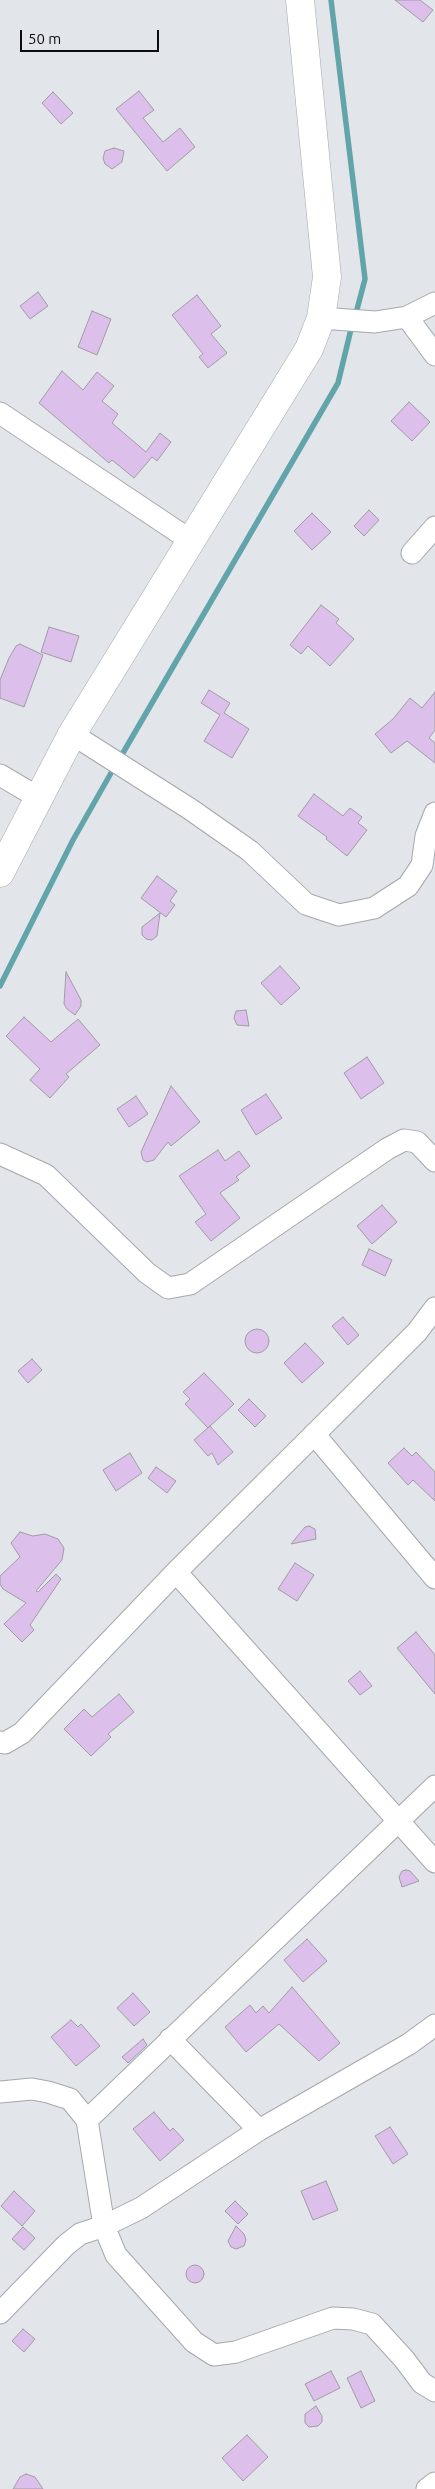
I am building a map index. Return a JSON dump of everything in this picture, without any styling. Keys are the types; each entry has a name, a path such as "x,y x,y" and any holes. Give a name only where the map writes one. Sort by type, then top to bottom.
{"street":[{"path":"0,873 72,734 309,349 322,318 327,277 300,0"},
{"path":"322,318 375,322 406,317 435,303"},
{"path":"406,317 435,355"},
{"path":"0,413 190,540"},
{"path":"412,553 435,527"},
{"path":"72,734 136,777 190,809 250,851 306,904 339,915 374,908 408,886 422,865 426,836 435,813"},
{"path":"0,775 39,798"},
{"path":"0,1154 46,1175 147,1273 168,1288 190,1284 387,1149 404,1140 417,1142 435,1161"},
{"path":"0,1742 5,1743 22,1733 176,1572 417,1332 435,1308"},
{"path":"314,1434 435,1578"},
{"path":"176,1572 435,1862"},
{"path":"87,2120 435,1786"},
{"path":"0,2313 66,2245 80,2234 104,2226 141,2208 259,2130 409,2044 435,2026"},
{"path":"170,2039 259,2130"},
{"path":"0,2092 32,2089 70,2099 87,2120 104,2226 116,2255 194,2342 214,2355 236,2352 333,2318 353,2319 372,2324 404,2359 422,2383 435,2391"},
{"path":"427,2489 435,2483"}],"building":[{"path":"395,0 420,0 433,10 423,22"},
{"path":"139,91 154,110 143,118 163,142 180,128 195,147 167,171 116,109"},
{"path":"53,92 73,113 61,124 42,103"},
{"path":"114,148 124,151 122,162 112,169 105,164 103,158 105,151"},
{"path":"38,292 48,306 30,319 20,306"},
{"path":"197,295 221,326 211,334 227,353 208,368 199,357 203,354 172,315"},
{"path":"92,311 111,319 97,355 78,347"},
{"path":"62,371 83,390 97,372 114,386 102,401 118,414 112,423 146,452 160,433 171,442 157,461 152,457 134,478 112,460 109,463 39,403"},
{"path":"409,402 430,422 412,441 391,421"},
{"path":"369,510 379,520 364,536 354,526"},
{"path":"312,513 331,532 312,550 294,531"},
{"path":"321,605 339,619 336,623 354,639 330,666 308,646 301,654 290,645"},
{"path":"49,627 79,636 71,662 41,652"},
{"path":"20,644 43,655 24,707 0,698 0,680 9,658 16,646"},
{"path":"209,690 230,703 224,713 249,729 232,758 204,741 220,715 201,703"},
{"path":"435,692 435,730 429,738 435,743 435,763 407,741 391,753 375,734 393,719 410,698 422,708"},
{"path":"314,794 343,816 350,808 362,817 358,823 367,830 347,856 326,839 327,837 298,816"},
{"path":"157,876 177,891 170,901 175,905 166,917 141,898"},
{"path":"160,913 157,936 152,940 146,939 142,935 142,927"},
{"path":"280,966 300,988 281,1005 261,983"},
{"path":"66,972 81,1000 81,1006 75,1015 64,1004"},
{"path":"246,1010 249,1026 237,1025 234,1018 236,1011"},
{"path":"24,1017 51,1042 78,1019 100,1045 66,1074 69,1077 50,1098 30,1080 40,1069 6,1036"},
{"path":"367,1057 384,1083 361,1099 344,1073"},
{"path":"171,1086 200,1122 171,1146 168,1142 154,1160 147,1162 143,1160 141,1152"},
{"path":"266,1094 282,1118 256,1135 241,1110"},
{"path":"136,1096 148,1114 129,1127 117,1109"},
{"path":"218,1150 225,1161 239,1151 250,1166 236,1177 239,1180 220,1193 240,1218 211,1241 195,1222 206,1214 179,1176"},
{"path":"382,1205 397,1222 372,1244 357,1226"},
{"path":"369,1249 392,1260 385,1276 362,1265"},
{"path":"343,1317 359,1335 348,1345 332,1326"},
{"path":"257,1329 265,1333 269,1341 265,1349 257,1353 249,1349 245,1341 249,1333"},
{"path":"305,1343 324,1363 302,1383 284,1363"},
{"path":"32,1359 42,1370 28,1383 18,1371"},
{"path":"204,1373 234,1404 208,1428 185,1404 190,1399 183,1392"},
{"path":"249,1399 266,1416 255,1427 238,1410"},
{"path":"210,1426 233,1452 218,1465 212,1453 208,1456 194,1440"},
{"path":"404,1448 412,1456 416,1452 435,1472 435,1501 413,1480 408,1485 388,1463"},
{"path":"130,1453 142,1473 116,1491 103,1470"},
{"path":"156,1467 176,1481 167,1493 148,1478"},
{"path":"309,1526 315,1529 316,1539 291,1544 305,1527"},
{"path":"20,1532 33,1536 45,1534 58,1539 64,1548 62,1560 36,1591 38,1592 56,1574 61,1579 30,1625 34,1630 22,1642 4,1624 26,1603 3,1589 0,1584 0,1576 20,1557 11,1543"},
{"path":"295,1563 314,1575 297,1601 278,1589"},
{"path":"416,1632 435,1655 435,1694 397,1648"},
{"path":"360,1671 372,1686 360,1695 348,1681"},
{"path":"119,1694 134,1712 108,1734 111,1737 91,1756 64,1729 84,1709 92,1717"},
{"path":"402,1871 410,1871 419,1881 402,1887 399,1877"},
{"path":"307,1939 327,1961 303,1982 284,1960"},
{"path":"292,1987 340,2043 319,2061 279,2024 246,2052 225,2027 250,2005 256,2013 263,2006 269,2013"},
{"path":"133,1993 150,2012 134,2026 117,2008"},
{"path":"71,2020 78,2027 81,2024 100,2046 76,2066 51,2037"},
{"path":"143,2039 147,2045 128,2063 122,2057"},
{"path":"154,2112 170,2131 173,2128 184,2140 160,2161 133,2129"},
{"path":"390,2127 408,2154 393,2164 375,2136"},
{"path":"326,2181 338,2210 313,2220 301,2191"},
{"path":"14,2191 35,2211 22,2226 1,2206"},
{"path":"235,2201 248,2214 238,2224 225,2211"},
{"path":"236,2226 244,2234 246,2240 244,2246 236,2249 231,2247 228,2241"},
{"path":"23,2227 35,2238 24,2250 12,2239"},
{"path":"195,2265 203,2270 204,2274 199,2282 195,2283 187,2278 186,2274 191,2266"},
{"path":"23,2329 35,2339 24,2352 12,2341"},
{"path":"331,2371 340,2388 314,2401 305,2384"},
{"path":"361,2371 375,2401 361,2408 347,2378"},
{"path":"316,2406 322,2416 322,2422 318,2426 309,2427 305,2423 305,2414"},
{"path":"247,2435 268,2457 243,2481 222,2458"},
{"path":"26,2474 35,2477 43,2489 13,2489 20,2477"}],"waterway":[{"path":"331,0 365,279 355,317"},
{"path":"120,758 338,383 352,325"},
{"path":"0,986 73,840 115,766"}]}
